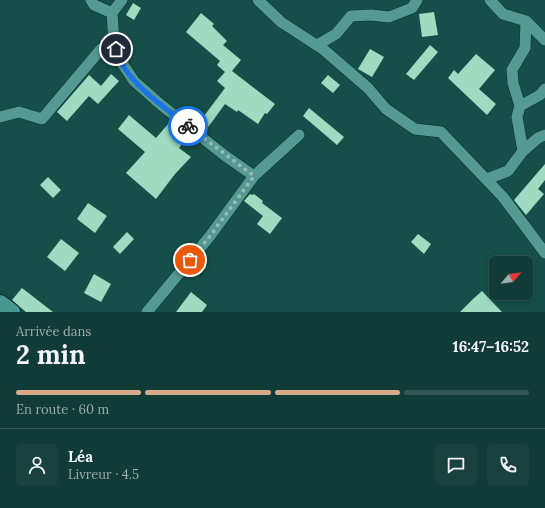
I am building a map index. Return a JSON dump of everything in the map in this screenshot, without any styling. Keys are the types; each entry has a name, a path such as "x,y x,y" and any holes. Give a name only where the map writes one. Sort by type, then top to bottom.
{"main road":[{"path":"0,303 12,312"}],"street":[{"path":"91,0 94,6 112,13"},
{"path":"122,0 112,13 114,42 118,57 134,81 160,104 254,176"},
{"path":"258,0 281,22 324,50 368,88 386,109 415,129 441,132 503,197 545,253"},
{"path":"317,45 336,34 352,16 371,15 389,17 412,8 417,0"},
{"path":"490,0 503,14 526,21 545,40"},
{"path":"523,151 517,117 520,106 513,83 512,70 525,48 526,21"},
{"path":"0,117 20,112 42,119 101,49 114,42"},
{"path":"520,106 540,95 545,89"},
{"path":"148,312 210,236 254,176 299,135"},
{"path":"487,179 508,171 523,151 538,138 545,135"}],"building":[{"path":"133,3 141,8 134,20 126,15"},
{"path":"434,12 438,35 422,37 419,14"},
{"path":"201,13 214,24 212,26 227,41 223,45 241,60 232,71 275,104 267,114 265,113 258,124 238,110 237,112 225,104 206,130 198,124 225,88 217,81 225,72 217,65 220,61 186,32"},
{"path":"430,45 438,52 414,80 406,74"},
{"path":"370,49 384,57 372,77 358,69"},
{"path":"476,54 495,70 479,89 496,104 487,115 448,78 454,70 458,74"},
{"path":"111,74 119,81 98,104 89,96 67,121 57,112 89,75 101,86"},
{"path":"328,75 340,85 333,93 321,83"},
{"path":"309,108 344,137 337,145 303,116"},
{"path":"129,115 156,138 169,123 187,138 179,148 191,157 175,174 156,199 126,173 145,152 118,129"},
{"path":"545,164 545,180 538,189 544,194 526,215 514,200"},
{"path":"48,177 61,190 53,198 40,185"},
{"path":"250,194 254,194 263,201 262,203 282,218 270,234 257,224 263,216 244,201"},
{"path":"88,203 107,216 95,233 77,219"},
{"path":"127,232 134,239 120,254 113,247"},
{"path":"418,234 431,244 424,254 411,242"},
{"path":"61,239 79,253 65,271 47,257"},
{"path":"94,274 111,284 101,302 84,293"},
{"path":"22,288 53,312 26,312 12,300"},
{"path":"482,291 502,312 460,312"},
{"path":"191,292 207,305 202,312 176,312"}],"way so far":[{"path":"188,126 224,155 254,176 210,236 190,260"}],"route":[{"path":"116,49 118,57 134,81 188,126"}]}
